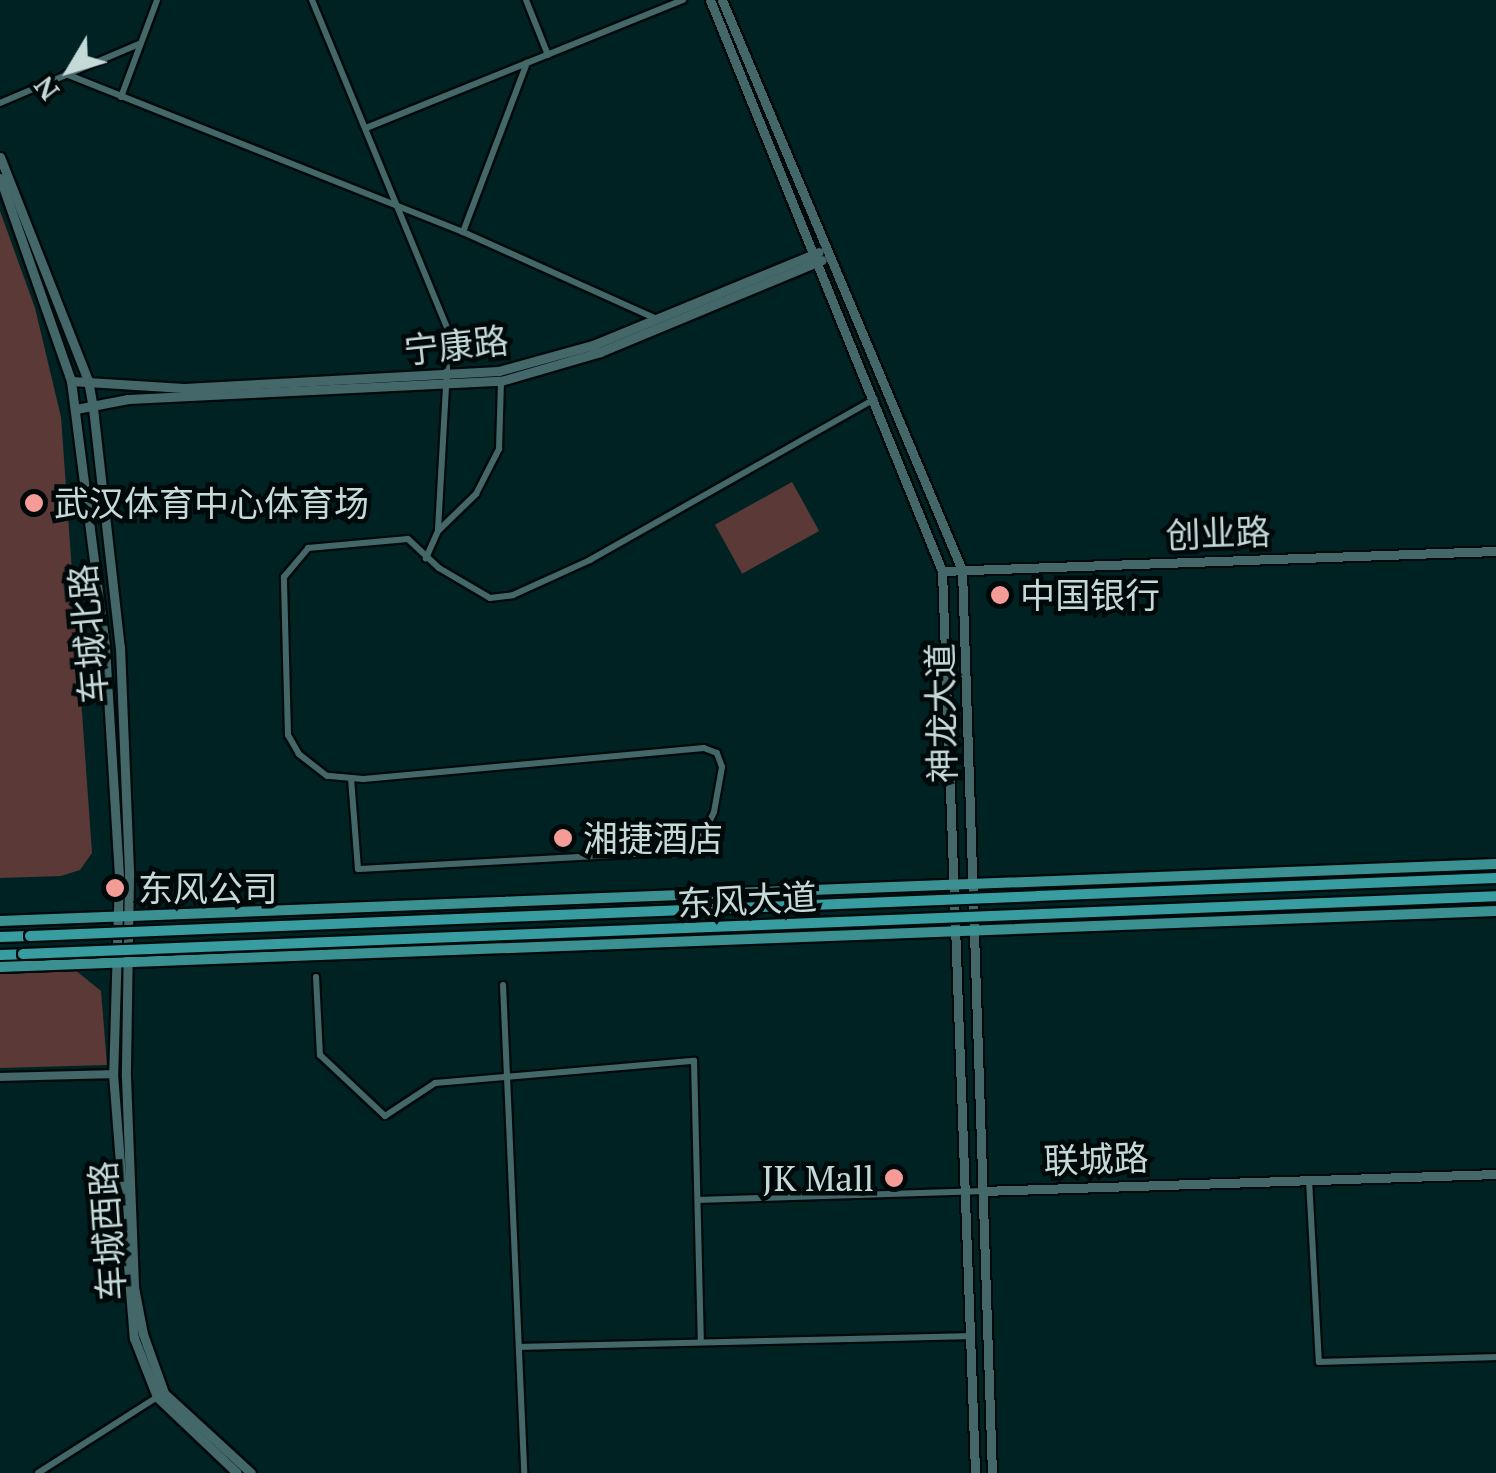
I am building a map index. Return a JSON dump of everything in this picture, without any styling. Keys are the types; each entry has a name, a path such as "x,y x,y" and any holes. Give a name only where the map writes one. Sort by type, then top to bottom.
{"highway":[{"name":"东风大道","path":"0,937 1496,878"},
{"name":"东风大道","path":"0,955 1496,896"}],"main road":[{"name":"神龙大道","path":"710,0 876,398 942,570 976,1473"},
{"name":"神龙大道","path":"722,0 962,570 992,1473"},
{"name":"车城北路","path":"0,157 88,380 93,408 120,647 122,914 114,944"},
{"name":"车城北路","path":"0,178 71,381 76,409 105,646 122,914 128,944"},
{"name":"宁康路","path":"71,381 88,380 113,387 184,388 500,376 662,322 828,253"},
{"path":"76,409 128,399 443,381"},
{"name":"创业路","path":"942,570 1496,551"},
{"path":"0,921 1496,864"},
{"path":"0,967 120,966 956,930 1496,912"},
{"name":"车城西路","path":"114,944 120,966 134,1287 160,1395 251,1473"},
{"name":"车城西路","path":"128,944 120,966 113,1074 125,1288 134,1338 160,1395 238,1473"},
{"name":"联城路","path":"982,1191 1496,1174"}],"street":[{"path":"121,96 158,0"},
{"path":"312,0 450,333 443,381 438,530 426,558"},
{"path":"526,0 548,55"},
{"path":"366,128 683,0"},
{"path":"0,103 140,44"},
{"path":"462,232 527,63"},
{"path":"66,74 462,232 662,322"},
{"path":"438,530 476,494 500,450 500,376"},
{"path":"350,778 358,869 695,851 704,842 722,766 717,753 704,748 350,778 327,776 299,754 288,735 284,577 295,558 330,544 408,539 426,558 490,598 513,594 590,560 876,398"},
{"path":"316,977 320,1055 385,1116 435,1083 694,1061 701,1339"},
{"path":"503,985 524,1473"},
{"path":"0,1078 113,1074"},
{"path":"1309,1178 1319,1362 1496,1357"},
{"name":"联城路","path":"699,1200 982,1191"},
{"path":"519,1348 701,1339 971,1336"},
{"path":"38,1473 160,1395"}],"shaded area":[{"name":"武汉体育中心体育场","path":"0,211 35,308 61,417 92,853 80,870 61,876 0,878"},
{"path":"792,482 819,531 742,574 715,525"},
{"path":"69,965 101,991 107,1065 0,1068 0,967"}],"place":[{"name":"武汉体育中心体育场","path":"34,503"},
{"name":"中国银行","path":"1000,595"},
{"name":"湘捷酒店","path":"563,838"},
{"name":"东风公司","path":"115,888"},
{"name":"JK Mall","path":"894,1178"}]}
